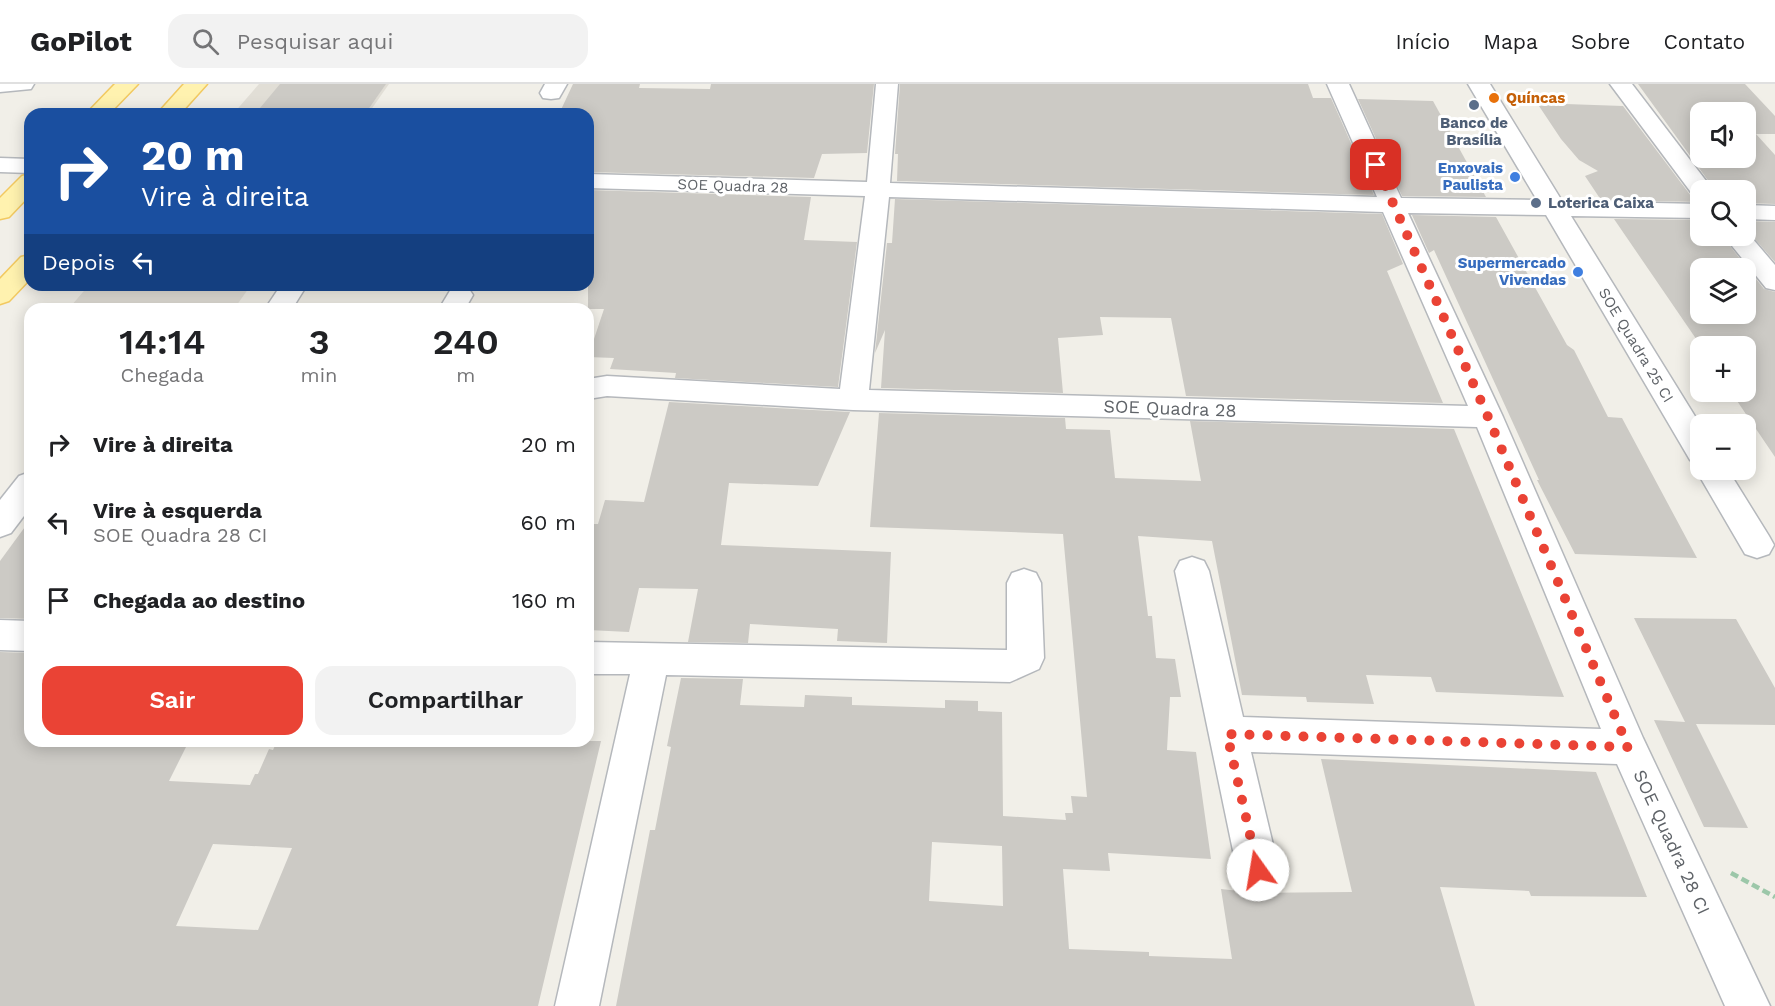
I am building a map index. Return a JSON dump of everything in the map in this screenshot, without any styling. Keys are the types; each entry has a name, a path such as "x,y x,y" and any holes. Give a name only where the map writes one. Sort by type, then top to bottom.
{"main road":[{"path":"103,108 127,84"},
{"path":"174,108 196,84"},
{"path":"0,212 24,187"},
{"path":"0,295 24,269"}],"street":[{"path":"0,86 23,84"},
{"path":"853,400 878,190 887,84"},
{"name":"SOE Quadra 28 CI","path":"1338,84 1488,417 1628,747 1748,1006"},
{"name":"SOE Quadra 25 CI","path":"1479,84 1690,434"},
{"path":"1621,84 1693,180"},
{"path":"0,165 24,166"},
{"name":"SOE Quadra 28","path":"594,181 1394,205 1690,211"},
{"path":"1756,213 1775,213"},
{"path":"1745,246 1775,282"},
{"name":"SOE Quadra 28","path":"594,388 607,386 853,400 1488,417"},
{"path":"1718,480 1758,545"},
{"path":"0,524 24,492"},
{"path":"1192,571 1258,870"},
{"path":"594,658 1010,666 1026,658 1024,583"},
{"path":"0,635 24,636"},
{"path":"577,1006 651,660"},
{"path":"1227,734 1628,747"}],"shaded area":[{"path":"259,84 389,84 372,108 238,108"},
{"path":"84,291 247,291 238,303 74,303"}],"building":[{"path":"280,84 386,84 369,108 260,108"},
{"path":"573,84 640,84 639,88 710,89 711,84 874,84 867,153 822,154 814,178 594,172 594,108 562,108"},
{"path":"900,84 1308,84 1313,98 1331,98 1374,195 897,181 898,154 895,154"},
{"path":"1638,84 1745,84 1775,116 1775,134 1756,134 1756,102 1690,102 1690,156"},
{"path":"1358,99 1433,101 1486,197 1402,196"},
{"path":"1537,103 1623,106 1690,195 1690,202 1601,200 1585,176 1598,171 1579,160 1561,139"},
{"path":"1756,134 1775,155 1775,204 1756,203 1756,180 1708,180 1699,168 1756,168"},
{"path":"594,190 811,197 804,240 857,242 838,387 675,378 676,373 610,369 614,358 594,357 594,339 604,309 594,309 594,303 588,303 588,291 594,291"},
{"path":"895,199 1382,214 1403,264 1387,271 1443,403 1186,396 1171,318 1100,317 1103,335 1058,338 1063,393 881,388 885,330 875,353 887,243 892,243"},
{"path":"1412,215 1496,217 1567,345 1574,350 1608,417 1622,418 1697,558 1575,554 1537,480 1539,480 1434,250 1429,253"},
{"path":"1614,219 1690,220 1690,246 1730,246 1739,258 1690,258 1690,324 1756,324 1756,279 1764,289 1775,292 1775,457 1756,429 1756,414 1746,414 1738,402 1756,402 1756,336 1694,336"},
{"path":"1756,221 1775,222 1775,262 1756,240"},
{"path":"669,402 850,412 818,486 729,483 721,545 891,552 887,643 837,641 838,629 750,624 748,643 688,642 698,589 639,588 629,632 594,630 594,524 598,524 605,500 644,502"},
{"path":"879,413 1065,418 1066,429 1110,430 1115,478 1201,481 1190,421 1454,429 1564,697 1436,692 1431,677 1366,675 1374,704 1307,702 1306,697 1242,695 1212,541 1138,536 1148,616 1152,616 1156,658 1175,659 1181,697 1170,697 1167,750 1196,752 1211,859 1108,853 1110,871 1063,869 1069,949 1149,952 1149,956 1232,959 1221,889 1257,893 1352,892 1321,759 1596,772 1647,897 1531,896 1529,891 1440,887 1475,1006 616,1006 650,830 655,830 671,747 667,746 681,678 743,679 740,705 804,707 805,695 852,697 852,705 945,708 945,700 978,701 978,711 1002,712 1003,816 1066,820 1065,813 1073,813 1071,796 1087,797 1063,534 870,527","holes":["932,842 1002,846 1003,906 929,901"]},
{"path":"24,528 24,619 0,618 0,561"},
{"path":"1634,618 1736,619 1775,688 1775,725 1696,724 1748,828 1704,827 1654,720 1685,722"},
{"path":"0,652 24,653 24,747 186,747 169,781 250,785 255,774 258,774 269,749 273,750 274,747 594,747 594,741 601,741 538,1006 0,1006","holes":["213,844 292,848 258,930 176,926"]}],"place":[{"name":"Quíncas","path":"1494,98"},
{"name":"Banco de Brasília","path":"1474,105"},
{"name":"Enxovais Paulista","path":"1515,177"},
{"name":"Loterica Caixa","path":"1536,203"},
{"name":"Supermercado Vivendas","path":"1578,272"}],"route":[{"path":"1258,870 1227,734 1628,747 1488,417 1376,165"}]}
